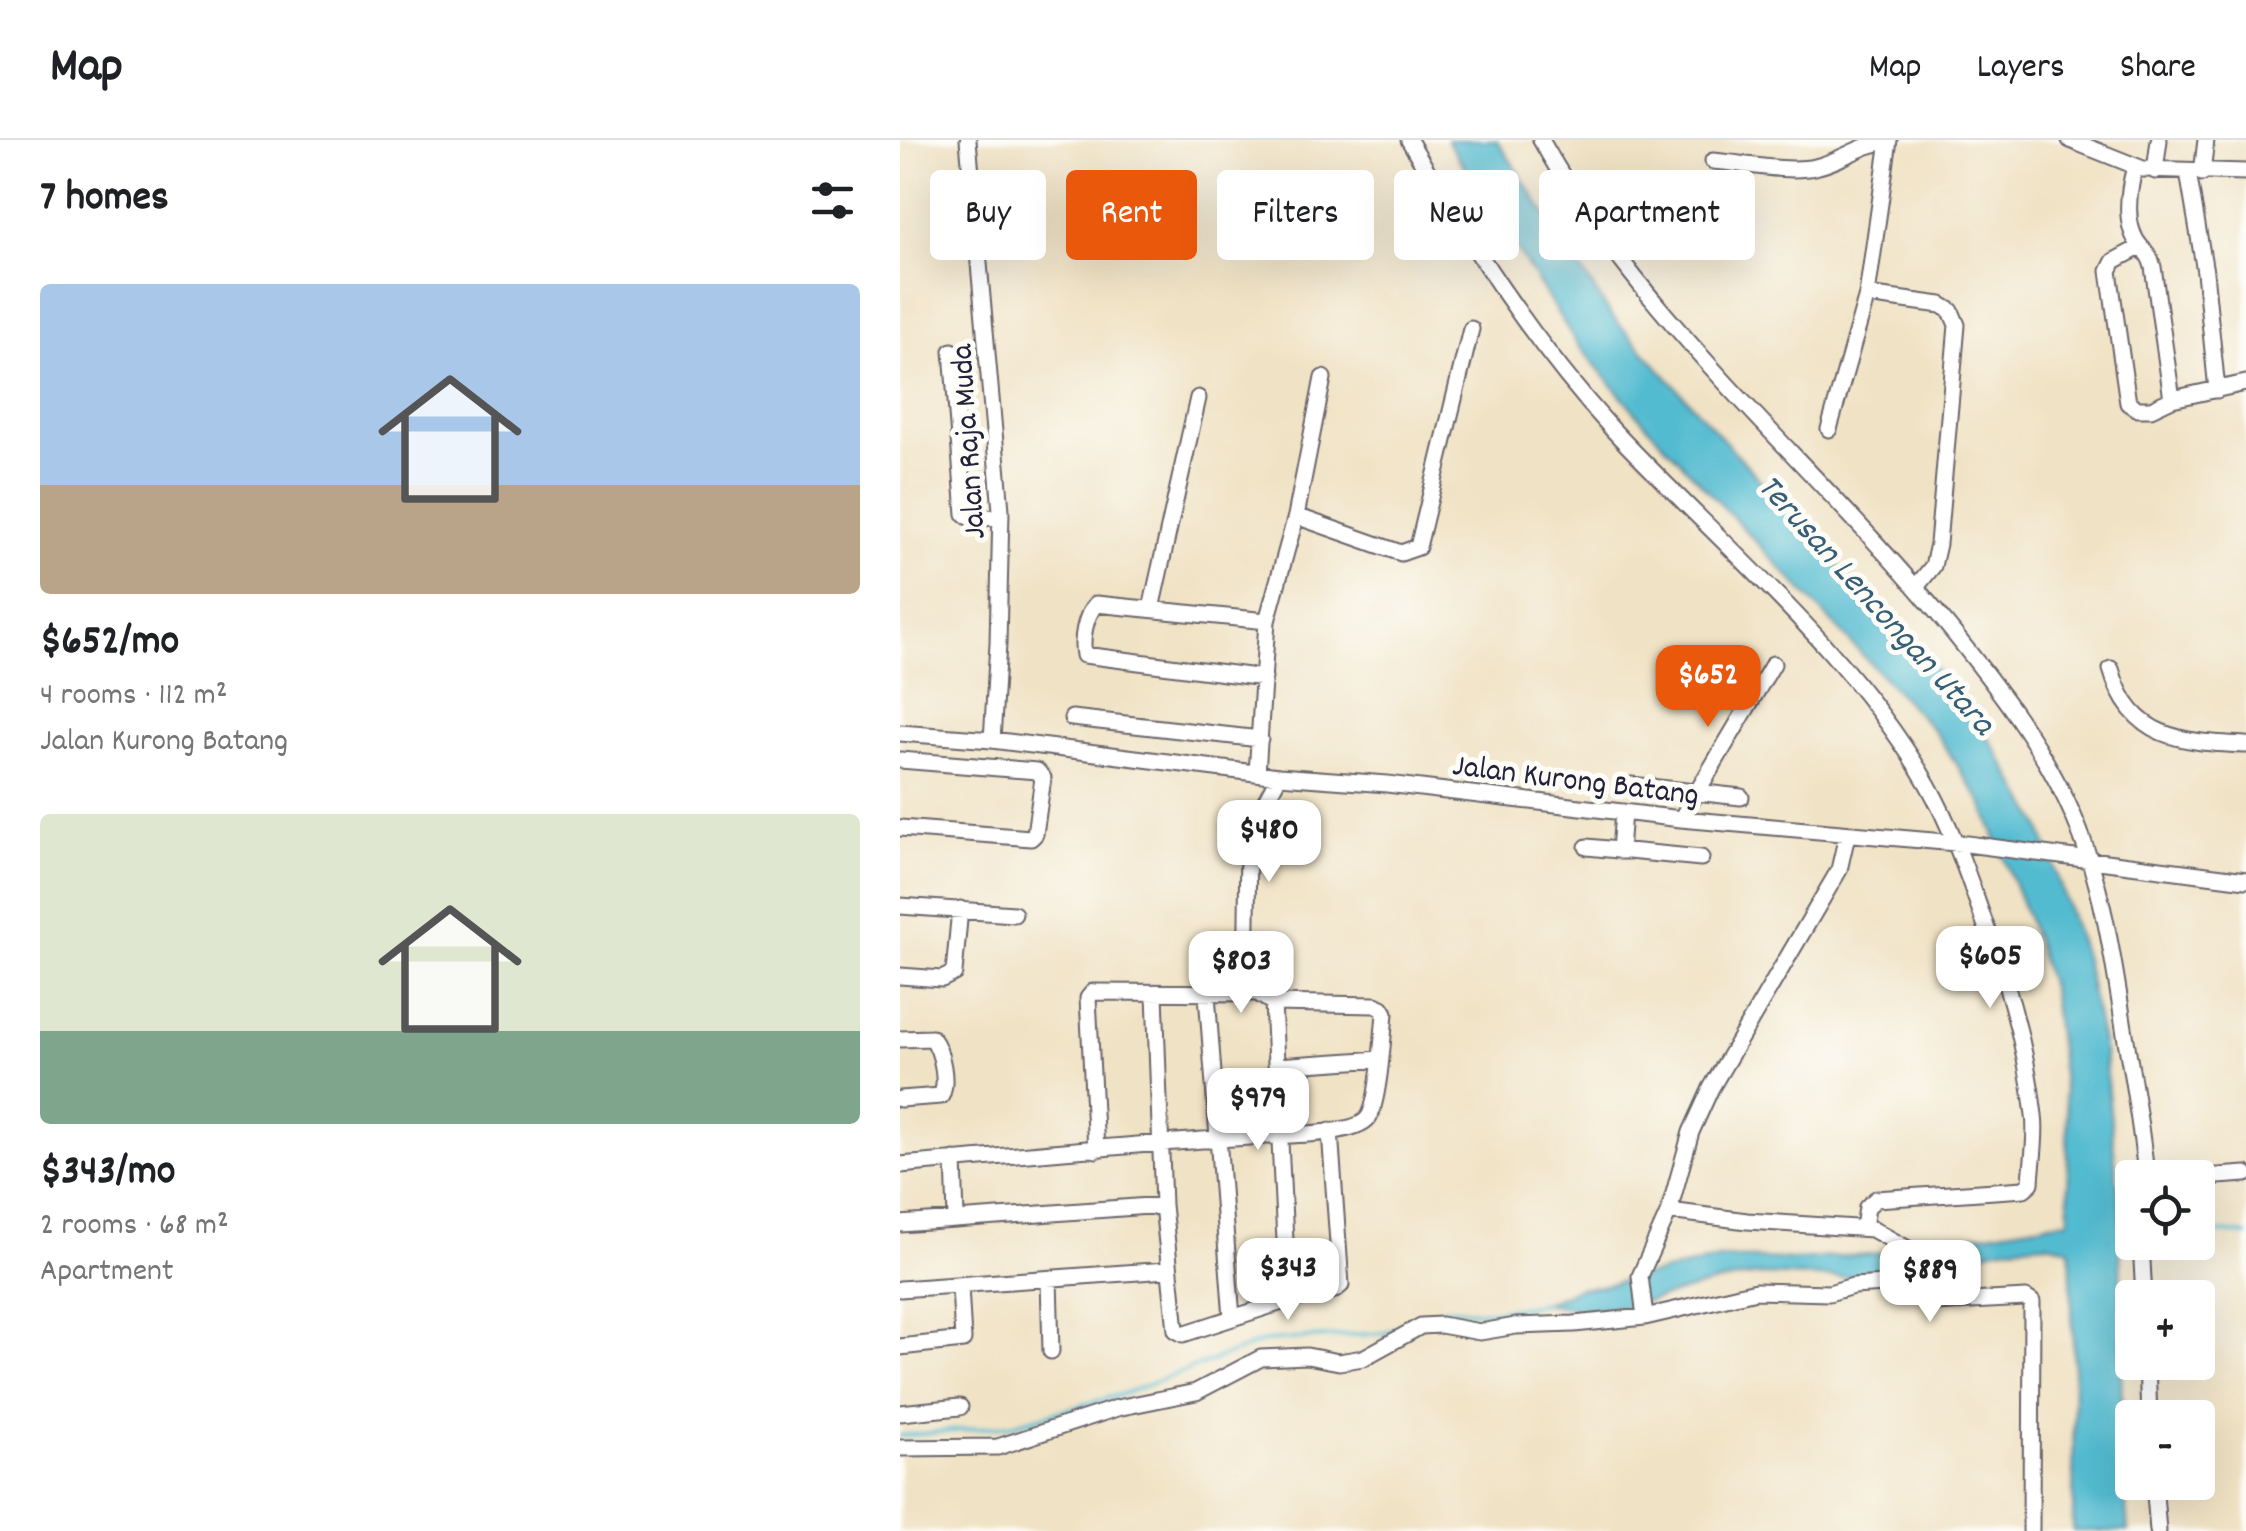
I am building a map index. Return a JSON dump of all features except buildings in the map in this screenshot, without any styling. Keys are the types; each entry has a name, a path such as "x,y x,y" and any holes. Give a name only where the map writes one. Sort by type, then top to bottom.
{"street":[{"name":"Jalan Raja Muda","path":"968,140 1001,517 992,740"},
{"path":"1409,140 1448,207 1553,360 1614,430 1833,656 1892,732 1962,843 2007,982 2034,1117 2031,1182 2024,1189 1876,1200 1867,1207 1864,1228"},
{"path":"1541,140 1595,222 1680,334 1916,587 1988,675 2040,753 2072,814 2089,858 2112,950 2143,1160"},
{"path":"1713,161 1809,168 1830,163 1868,143 1889,140 1868,294 1829,430"},
{"path":"2070,140 2108,148 2135,167 2155,171 2246,172"},
{"path":"2155,171 2159,140"},
{"path":"2206,140 2195,172 2216,390"},
{"path":"2135,167 2128,212 2140,246 2148,252 2153,267 2172,399"},
{"path":"2140,246 2114,260 2109,271 2126,396 2138,410 2152,409 2172,399 2246,383"},
{"path":"1868,294 1941,304 1952,310 1957,325 1938,544 1933,566 1916,587"},
{"path":"1296,516 1401,553 1418,547 1471,329"},
{"path":"952,351 965,514 970,518 1001,517"},
{"path":"1257,773 1267,621 1296,516 1323,378"},
{"path":"1151,609 1198,398"},
{"path":"1264,678 1084,655 1082,646 1088,617 1096,604 1267,621"},
{"path":"1680,819 1774,664"},
{"path":"2111,669 2128,712 2150,726 2174,738 2246,746"},
{"path":"1072,718 1260,738"},
{"name":"Jalan Kurong Batang","path":"900,734 992,740 1279,776 1387,784 1680,819 1962,843 2246,880"},
{"path":"900,760 1040,772 1044,778 1035,834 1028,838 900,828"},
{"path":"1246,994 1248,846 1252,826 1279,776"},
{"path":"1631,785 1740,797"},
{"path":"1620,851 1623,812"},
{"path":"1645,1312 1640,1276 1669,1210 1691,1132 1711,1088 1839,870 1848,835"},
{"path":"1588,847 1701,858"},
{"path":"900,906 1014,914"},
{"path":"900,976 942,979 954,973 960,909"},
{"path":"1096,1150 1088,998 1093,992 1266,996 1273,1003 1288,1300"},
{"path":"1155,994 1163,1205 1176,1330 1183,1334 1288,1300 1335,1290 1341,1284 1330,1131"},
{"path":"1207,995 1232,1318"},
{"path":"900,1165 1330,1131 1368,1119 1380,1059 1385,1013 1382,1008 1273,1003"},
{"path":"900,1039 932,1038 938,1046 944,1093 900,1098"},
{"path":"1277,1066 1380,1059"},
{"path":"954,1160 956,1218"},
{"path":"2215,1176 2246,1174"},
{"path":"900,1224 1163,1205"},
{"path":"1669,1210 1766,1223 1883,1232 1910,1250 1913,1278 1925,1300 1934,1303 2026,1298 2032,1302 2031,1531"},
{"path":"900,1289 1168,1270"},
{"path":"900,1448 998,1447 1117,1408 1196,1392 1261,1358 1307,1356 1339,1362 1363,1358 1420,1326 1441,1325 1480,1332 1645,1312 1756,1291 1800,1294 1913,1278"},
{"path":"1049,1279 1052,1351"},
{"path":"900,1347 959,1342 964,1337 960,1286"},
{"path":"900,1413 960,1407"},
{"path":"2155,1500 2158,1531"}],"water":[{"path":"1447,140 1497,140 1517,170 1466,170"},
{"path":"1519,174 1539,204 1539,260 1575,260 1611,315 1971,707 2040,825 2084,956 2104,1052 2115,1161 2115,1260 2120,1260 2121,1280 2115,1280 2115,1380 2121,1380 2122,1400 2115,1400 2115,1500 2126,1500 2128,1531 2073,1531 2070,1248 2047,1243 2008,1246 1941,1263 1845,1278 1758,1275 1629,1306 1581,1309 1543,1303 1579,1288 1723,1258 1797,1260 1905,1251 1962,1237 2069,1220 2067,1115 2052,993 1982,803 1935,732 1648,427 1578,345 1519,253"}],"waterway":[{"path":"2215,1234 2246,1235"},
{"path":"900,1436 1011,1425 1123,1394 1265,1341 1385,1333 1444,1308 1489,1312 1545,1303"}],"water label":[{"name":"Terusan Lencongan Utara","path":"1878,603"}]}
